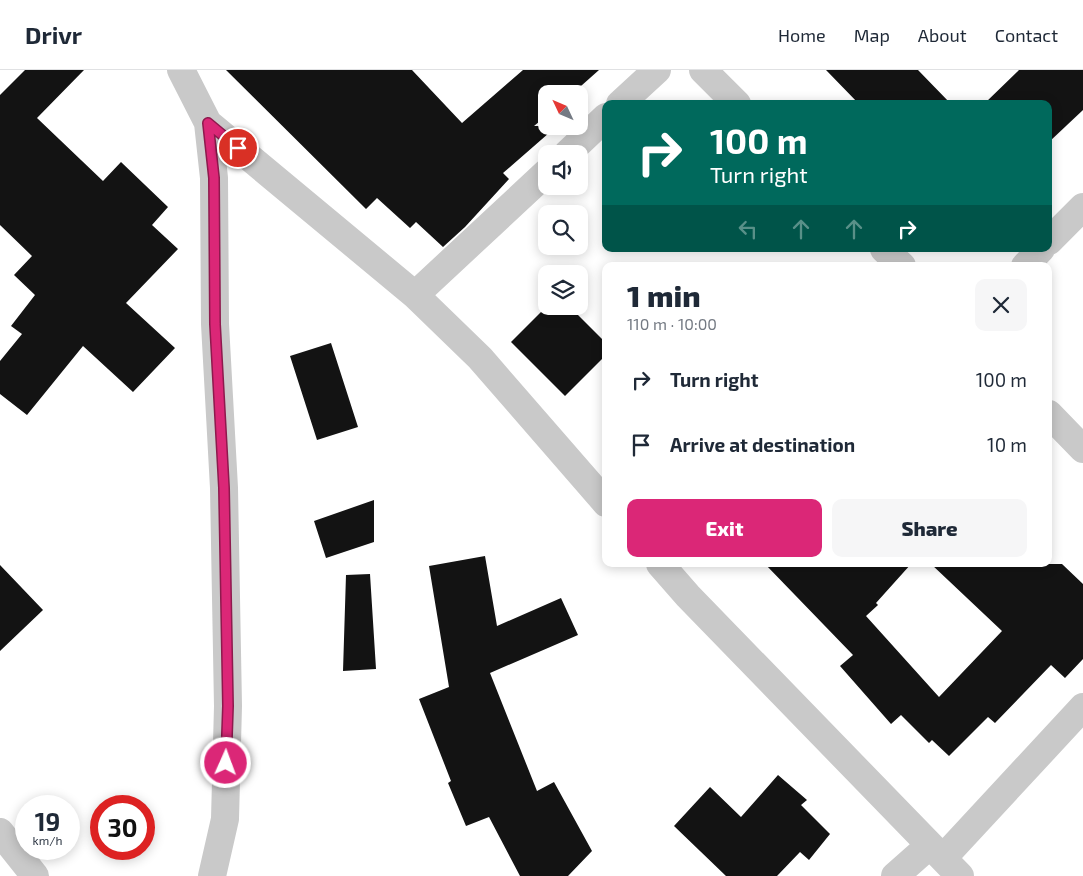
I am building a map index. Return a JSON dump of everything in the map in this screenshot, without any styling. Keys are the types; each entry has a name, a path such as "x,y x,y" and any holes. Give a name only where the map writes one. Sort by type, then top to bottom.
{"street":[{"path":"181,70 208,123 214,178 215,324 224,488 228,706 225,819 212,876"},
{"path":"624,100 657,70"},
{"path":"703,70 733,100"},
{"path":"576,145 602,121"},
{"path":"208,123 415,296 480,358 602,498"},
{"path":"415,296 538,181"},
{"path":"1052,238 1083,207"},
{"path":"887,252 898,262"},
{"path":"1029,262 1038,252"},
{"path":"1052,417 1083,449"},
{"path":"663,567 688,596 944,860"},
{"path":"894,876 944,860 1083,707"},
{"path":"0,832 35,876"}],"building":[{"path":"25,70 84,70 37,118 103,181 121,162 168,207 152,225 178,249 126,303 175,348 133,392 83,346 27,415 0,394 0,361 22,334 11,326 35,295 14,275 32,256 0,225 0,95"},
{"path":"226,70 412,70 462,123 523,70 599,70 582,85 538,85 538,123 534,126 538,126 538,135 547,135 503,173 509,179 465,227 443,247 416,222 410,228 377,198 366,209"},
{"path":"826,70 918,70 947,100 855,100"},
{"path":"1019,70 1083,70 1083,110 1052,139 1052,100 988,100"},
{"path":"538,315 578,315 602,339 602,359 565,396 511,342"},
{"path":"331,343 358,427 317,440 290,356"},
{"path":"374,500 374,542 326,558 314,521"},
{"path":"485,556 497,626 561,598 578,635 490,673 537,791 554,782 592,851 568,876 520,876 489,817 466,826 448,783 451,781 419,699 449,687 429,566"},
{"path":"1052,564 1062,564 1083,584 1083,659 1065,678 1051,665 995,723 988,717 949,756 932,740 929,743 901,715 891,724 840,666 853,655 768,567 908,567 876,603 878,605 866,616 939,697 1002,631 934,567 1052,567"},
{"path":"0,565 43,610 0,651"},
{"path":"370,574 376,669 343,671 346,575"},
{"path":"778,775 807,800 801,805 830,834 809,860 800,852 777,876 726,876 674,826 710,787 741,817"}],"route":[{"path":"226,763 228,706 224,488 215,324 214,178 208,123 238,148"}]}
